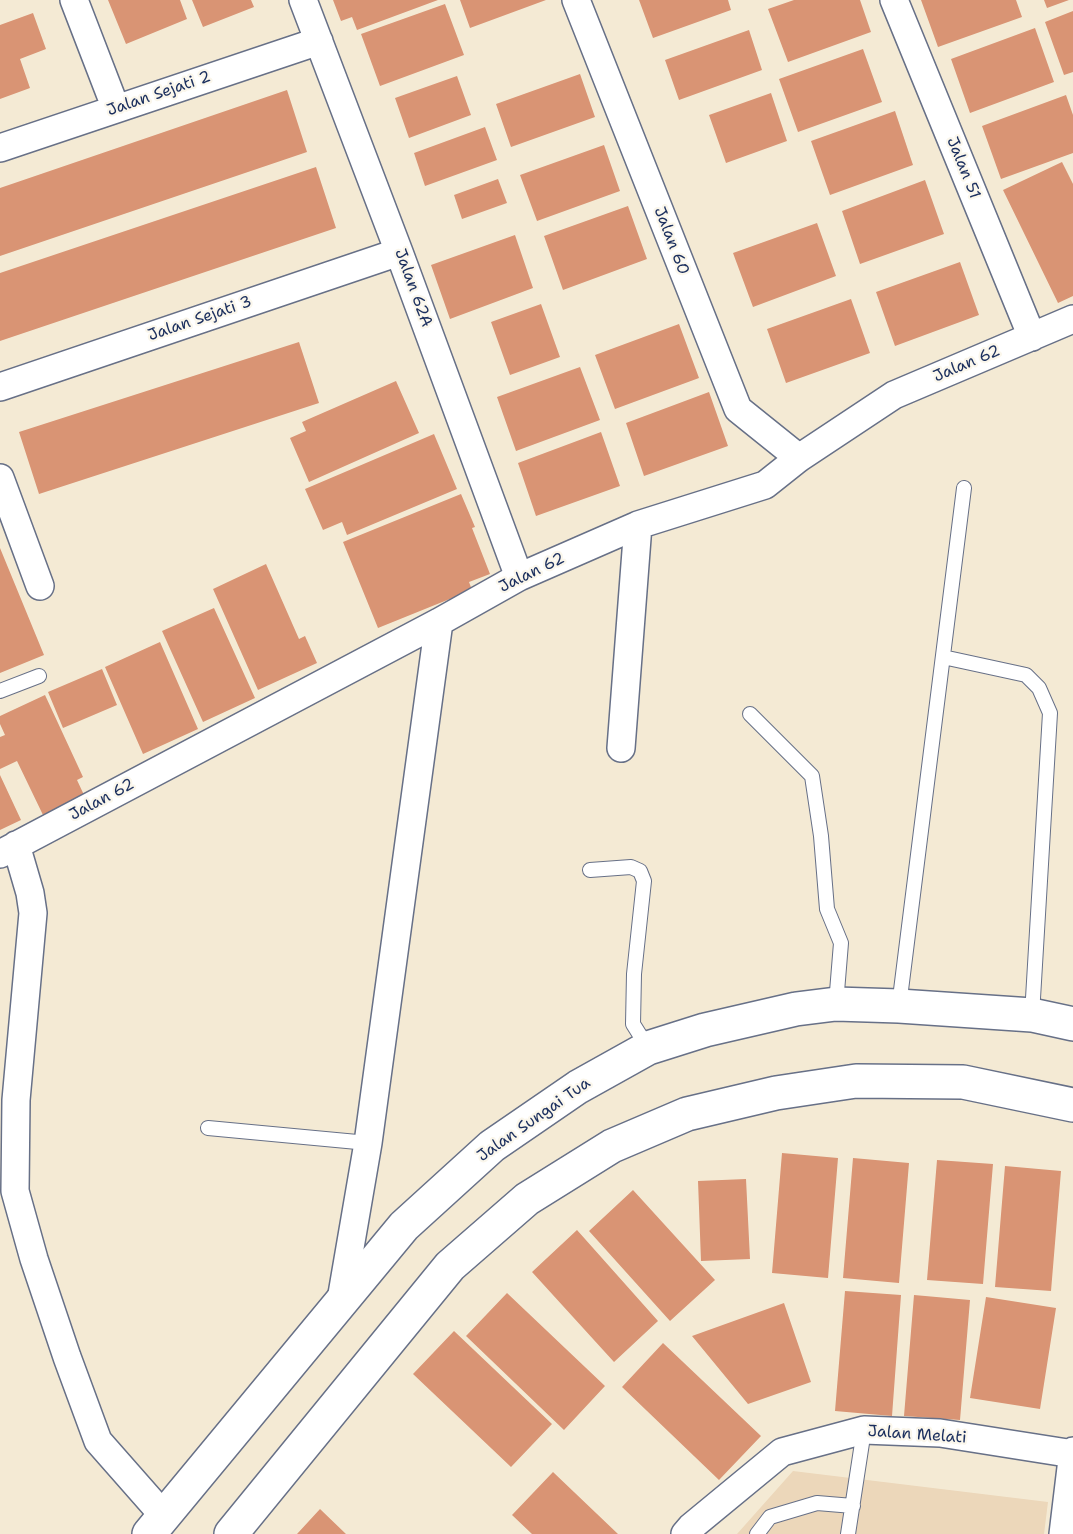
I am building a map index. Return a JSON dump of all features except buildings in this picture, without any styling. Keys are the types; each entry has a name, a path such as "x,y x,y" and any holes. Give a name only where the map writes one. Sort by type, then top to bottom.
{"main road":[{"name":"Jalan Sungai Tua","path":"157,1525 340,1300 404,1226 492,1146 578,1087 648,1048 705,1030 796,1009 837,1004 1032,1015 1073,1024"},
{"path":"231,1534 450,1266 527,1199 612,1146 687,1114 776,1093 856,1081 963,1082 1073,1104"}],"street":[{"path":"74,0 116,109"},
{"name":"Jalan 62A","path":"303,0 519,577"},
{"name":"Jalan 60","path":"576,0 738,409 799,458"},
{"name":"Jalan 51","path":"894,0 1032,337"},
{"name":"Jalan Sejati 2","path":"0,148 319,41"},
{"name":"Jalan Sejati 3","path":"0,387 399,252"},
{"name":"Jalan 62","path":"8,849 439,622 519,577 638,525 765,485 799,458 894,395 1073,319"},
{"path":"0,478 40,586"},
{"path":"621,748 638,525"},
{"path":"340,1300 368,1143 439,622"},
{"path":"8,849 30,893 33,913 16,1100 15,1191 34,1260 98,1441 157,1525"},
{"name":"Jalan Melati","path":"685,1534 782,1452 864,1430 940,1433 1073,1452"},
{"path":"1063,1534 1073,1452"}],"lane":[{"path":"899,1006 964,488"},
{"path":"943,657 1026,675 1039,688 1050,713 1032,1015"},
{"path":"0,691 39,676"},
{"path":"750,714 812,776 821,836 827,909 841,944 837,1004"},
{"path":"590,870 631,867 640,871 644,881 634,974 633,1024 648,1048"},
{"path":"208,1128 368,1143"},
{"path":"848,1534 864,1430"},
{"path":"757,1534 770,1517 817,1503 853,1506"}],"shaded area":[{"path":"793,1471 1048,1502 1044,1534 737,1534"}]}
